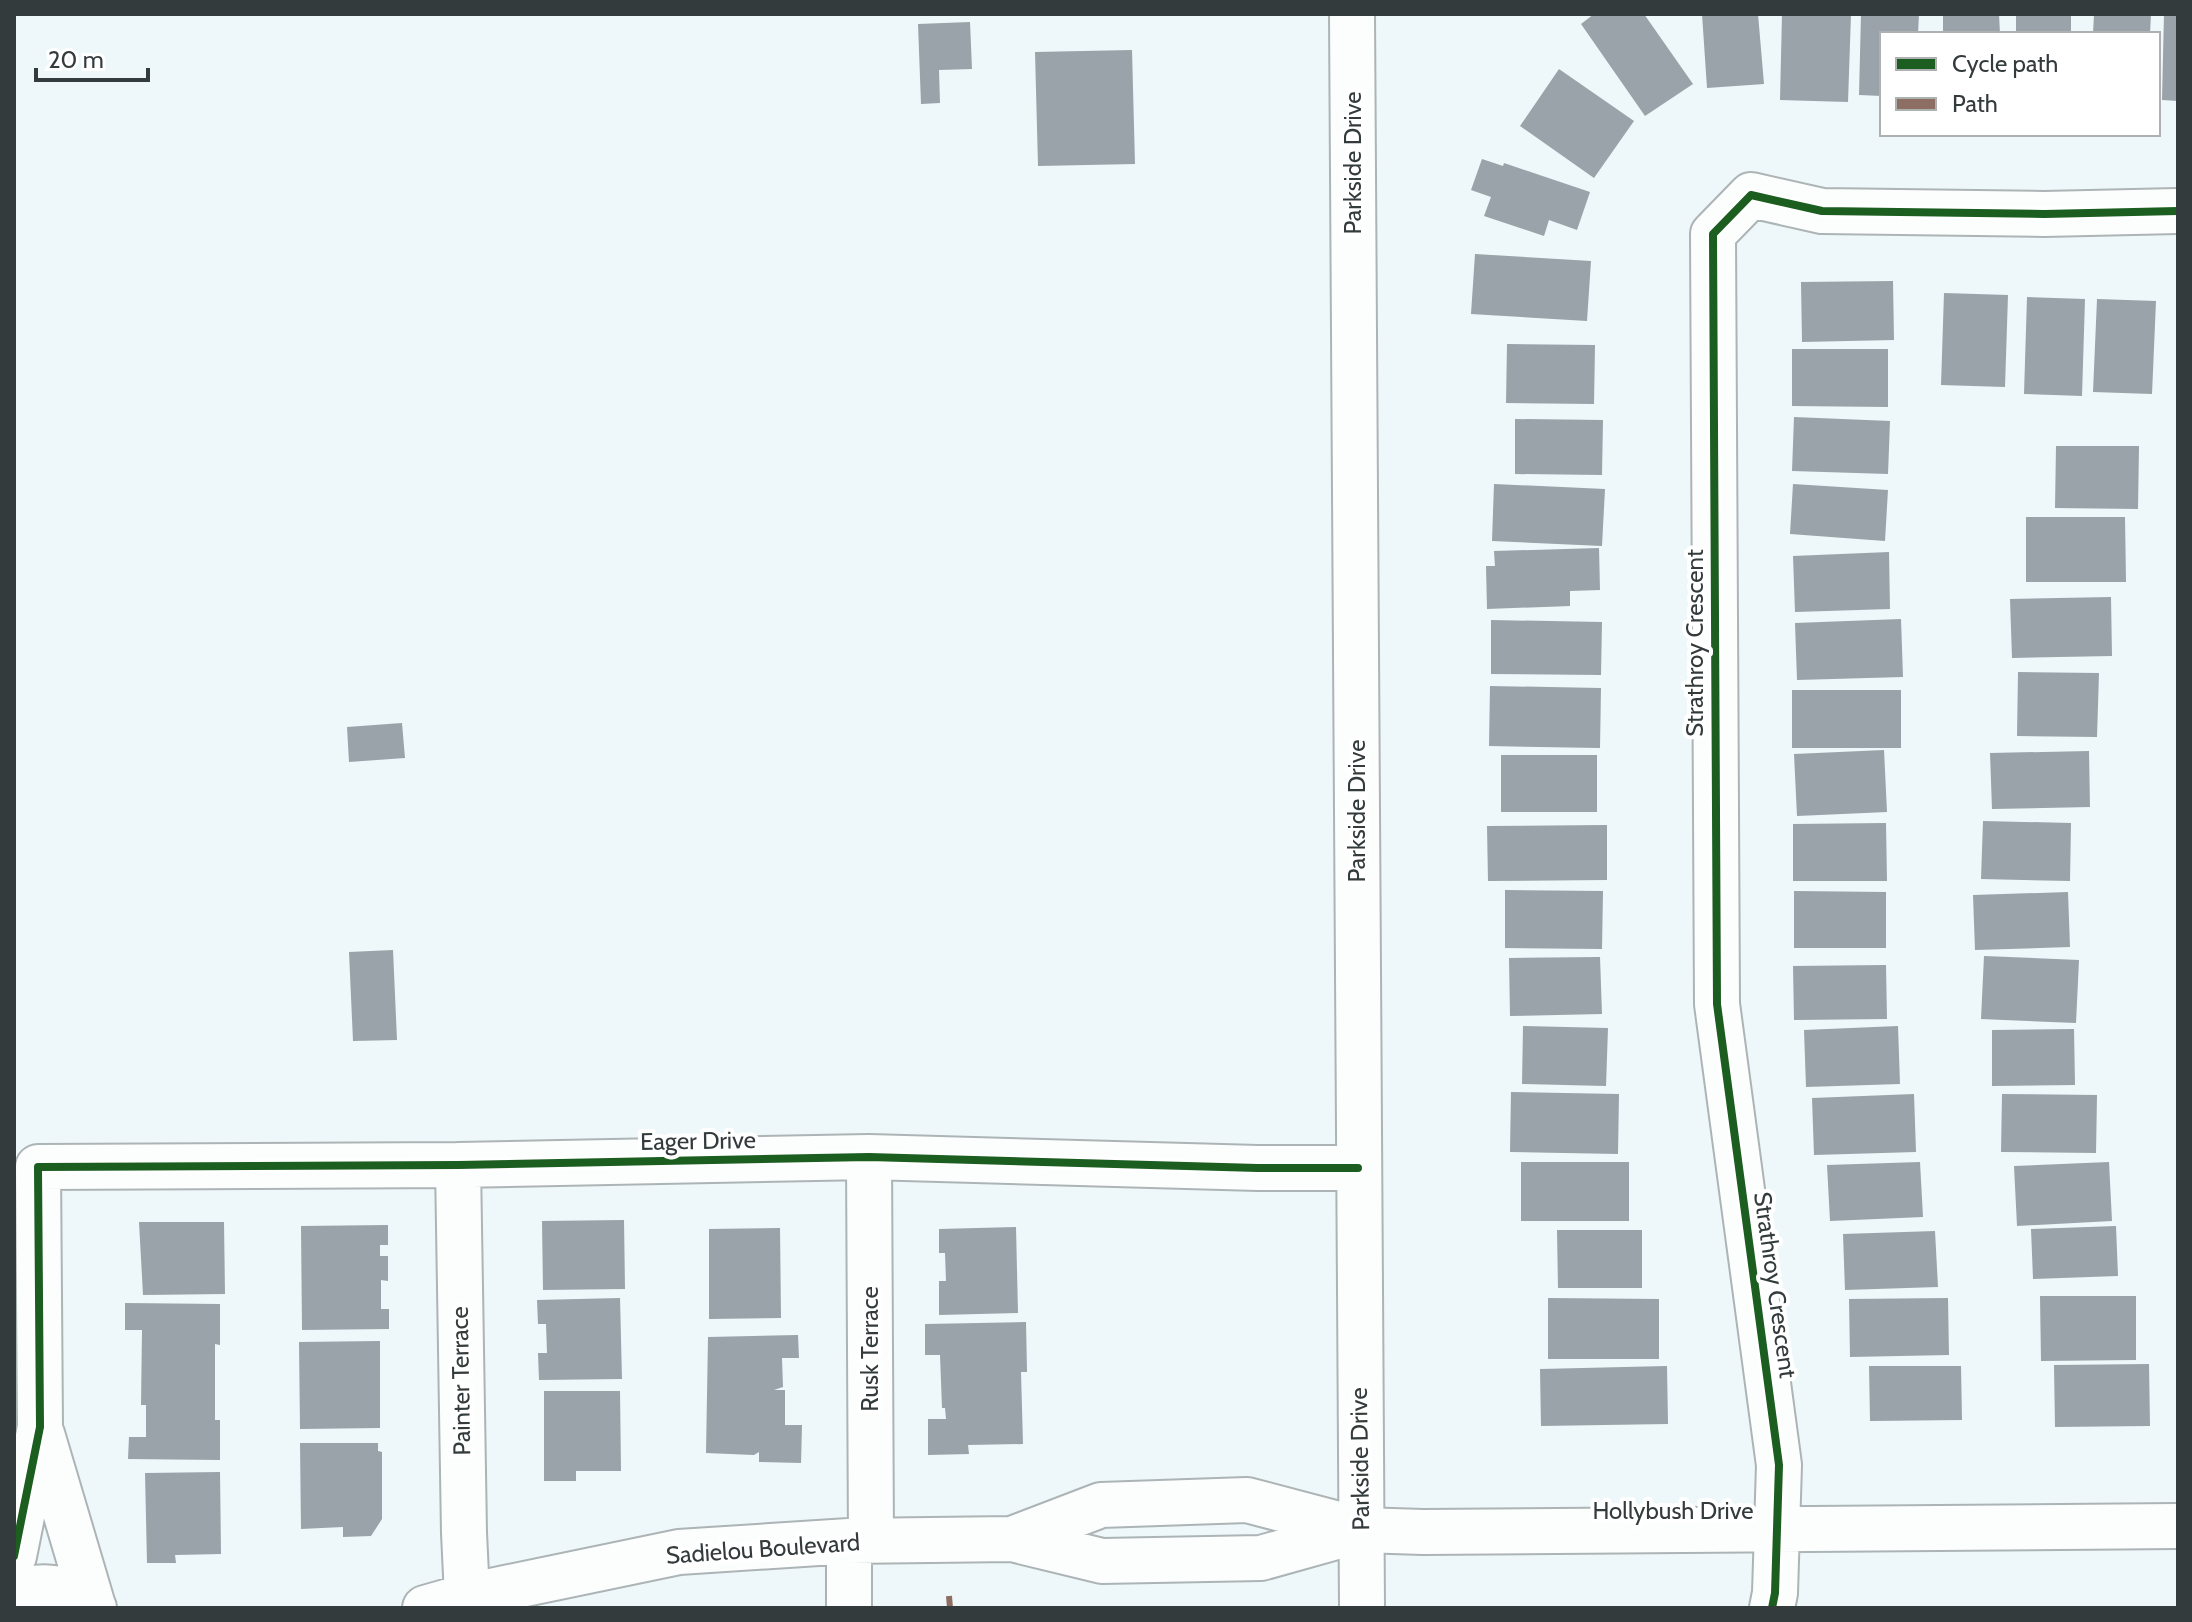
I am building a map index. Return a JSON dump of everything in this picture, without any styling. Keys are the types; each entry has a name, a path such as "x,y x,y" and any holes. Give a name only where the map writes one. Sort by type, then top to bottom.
{"street":[{"name":"Parkside Drive","path":"1352,14 1362,1608"},
{"name":"Strathroy Crescent","path":"1778,1530 1779,1465 1717,1004 1713,234 1751,195 1822,211 2044,214 2178,211"},
{"name":"Eager Drive","path":"40,1427 38,1167 458,1165 869,1157 1358,1168"},
{"name":"Rusk Terrace","path":"849,1608 860,1540 869,1157"},
{"name":"Painter Terrace","path":"458,1165 467,1596"},
{"path":"14,1556 40,1427"},
{"path":"40,1427 94,1607"},
{"name":"Sadielou Boulevard","path":"1012,1539 1101,1505 1247,1500 1361,1530"},
{"name":"Hollybush Drive","path":"1361,1530 2178,1526"},
{"name":"Sadielou Boulevard","path":"425,1608 467,1596 679,1552 860,1540 1012,1539 1102,1561 1261,1558 1361,1530"},
{"path":"1772,1608 1778,1530"},
{"path":"14,1594 27,1588 51,1587 74,1593 94,1607"}],"building":[{"path":"1594,14 1644,14 1693,84 1645,116 1581,24"},
{"path":"1702,14 1758,14 1764,84 1707,88"},
{"path":"1782,14 1851,14 1848,102 1780,100"},
{"path":"1861,14 1919,14 1918,32 1880,32 1880,96 1859,95"},
{"path":"1943,14 1999,14 2000,32 1943,32"},
{"path":"2016,14 2071,14 2071,32 2016,32"},
{"path":"2094,14 2151,14 2150,32 2093,32"},
{"path":"2164,14 2178,14 2178,101 2162,100"},
{"path":"970,22 972,69 939,70 940,103 921,104 918,24"},
{"path":"1132,50 1135,164 1038,166 1035,52"},
{"path":"1559,69 1634,121 1594,178 1520,126"},
{"path":"1482,159 1503,166 1504,163 1590,192 1577,230 1549,220 1544,236 1484,216 1491,197 1471,190"},
{"path":"1475,254 1591,261 1587,321 1471,314"},
{"path":"1893,281 1894,340 1802,342 1801,282"},
{"path":"1944,293 2008,295 2005,387 1941,385"},
{"path":"2027,297 2085,299 2082,396 2024,394"},
{"path":"2097,299 2156,301 2152,394 2093,392"},
{"path":"1507,344 1595,345 1594,404 1506,403"},
{"path":"1792,349 1888,349 1888,407 1792,406"},
{"path":"1794,417 1890,421 1888,474 1792,471"},
{"path":"1515,419 1603,420 1602,475 1515,474"},
{"path":"2056,446 2139,446 2138,509 2055,508"},
{"path":"1494,484 1605,489 1602,546 1492,541"},
{"path":"1793,484 1888,490 1885,541 1790,534"},
{"path":"2026,517 2125,517 2126,582 2026,582"},
{"path":"1599,548 1600,590 1570,591 1570,606 1487,609 1486,566 1495,566 1494,551"},
{"path":"1889,552 1890,609 1795,612 1793,556"},
{"path":"2111,597 2112,656 2012,658 2010,599"},
{"path":"1901,619 1903,677 1797,680 1795,623"},
{"path":"1491,620 1602,622 1601,675 1491,674"},
{"path":"2018,672 2099,673 2097,737 2017,736"},
{"path":"1490,686 1601,688 1600,748 1489,746"},
{"path":"1792,690 1901,690 1901,748 1792,748"},
{"path":"402,723 405,758 349,762 347,727"},
{"path":"1884,750 1887,812 1797,816 1794,754"},
{"path":"2089,751 2090,807 1992,809 1990,753"},
{"path":"1501,755 1597,755 1597,812 1501,812"},
{"path":"1983,821 2071,823 2070,881 1981,879"},
{"path":"1886,823 1887,881 1793,881 1793,824"},
{"path":"1607,825 1607,880 1488,881 1487,826"},
{"path":"1505,890 1603,891 1602,949 1505,948"},
{"path":"1794,891 1886,892 1886,948 1794,948"},
{"path":"2068,892 2070,947 1975,950 1973,895"},
{"path":"393,950 397,1040 353,1041 349,952"},
{"path":"1984,956 2079,960 2076,1023 1981,1019"},
{"path":"1600,957 1602,1014 1510,1016 1509,958"},
{"path":"1886,965 1887,1019 1794,1020 1793,966"},
{"path":"1523,1026 1608,1028 1606,1086 1522,1084"},
{"path":"1898,1026 1900,1084 1806,1087 1804,1030"},
{"path":"2074,1029 2075,1085 1992,1086 1992,1030"},
{"path":"1511,1092 1619,1094 1618,1154 1510,1152"},
{"path":"1914,1094 1916,1152 1814,1155 1812,1098"},
{"path":"2002,1094 2097,1095 2096,1153 2001,1152"},
{"path":"1521,1162 1629,1162 1629,1221 1521,1221"},
{"path":"1920,1162 1923,1217 1830,1221 1827,1165"},
{"path":"2109,1162 2112,1221 2017,1226 2014,1166"},
{"path":"624,1220 625,1289 543,1290 542,1221"},
{"path":"139,1222 224,1222 225,1294 143,1295"},
{"path":"388,1225 388,1245 380,1245 380,1256 388,1256 388,1281 381,1280 381,1309 389,1309 389,1329 302,1330 301,1226"},
{"path":"2116,1226 2118,1276 2033,1279 2031,1229"},
{"path":"1016,1227 1018,1313 939,1315 939,1281 946,1281 945,1253 939,1253 939,1229"},
{"path":"780,1228 781,1318 709,1319 709,1229"},
{"path":"1557,1230 1642,1230 1642,1288 1558,1288"},
{"path":"1935,1231 1938,1287 1845,1290 1843,1234"},
{"path":"2040,1296 2136,1296 2136,1360 2041,1361"},
{"path":"620,1298 622,1379 539,1380 538,1353 547,1353 546,1324 538,1324 537,1300"},
{"path":"1548,1298 1659,1299 1659,1359 1548,1359"},
{"path":"1948,1298 1949,1355 1850,1357 1849,1299"},
{"path":"125,1303 220,1304 220,1345 215,1344 215,1420 220,1420 220,1460 128,1459 129,1437 146,1437 146,1405 141,1405 142,1330 125,1330"},
{"path":"1026,1322 1027,1372 1021,1372 1023,1444 968,1445 969,1454 928,1455 928,1419 946,1419 945,1408 942,1408 940,1355 925,1355 925,1324"},
{"path":"798,1335 799,1358 782,1358 783,1387 774,1390 785,1390 785,1425 802,1425 801,1463 759,1462 759,1452 754,1455 706,1453 708,1337"},
{"path":"380,1341 380,1428 300,1429 299,1342"},
{"path":"2149,1364 2150,1426 2055,1427 2054,1365"},
{"path":"1667,1366 1668,1424 1541,1426 1540,1369"},
{"path":"1869,1366 1961,1366 1962,1420 1870,1421"},
{"path":"544,1391 620,1391 621,1471 576,1471 576,1481 544,1481"},
{"path":"300,1443 378,1443 378,1451 382,1452 382,1519 371,1536 343,1537 343,1527 301,1529"},
{"path":"220,1472 221,1554 175,1555 176,1563 147,1563 145,1473"}],"marked path":[{"path":"949,1596 950,1608"}],"cycle path":[{"path":"1772,1608 1779,1465 1717,1004 1713,234 1751,195 1822,211 2044,214 2178,211"},
{"path":"14,1556 40,1427 38,1167 458,1165 869,1157 1358,1168"}]}
